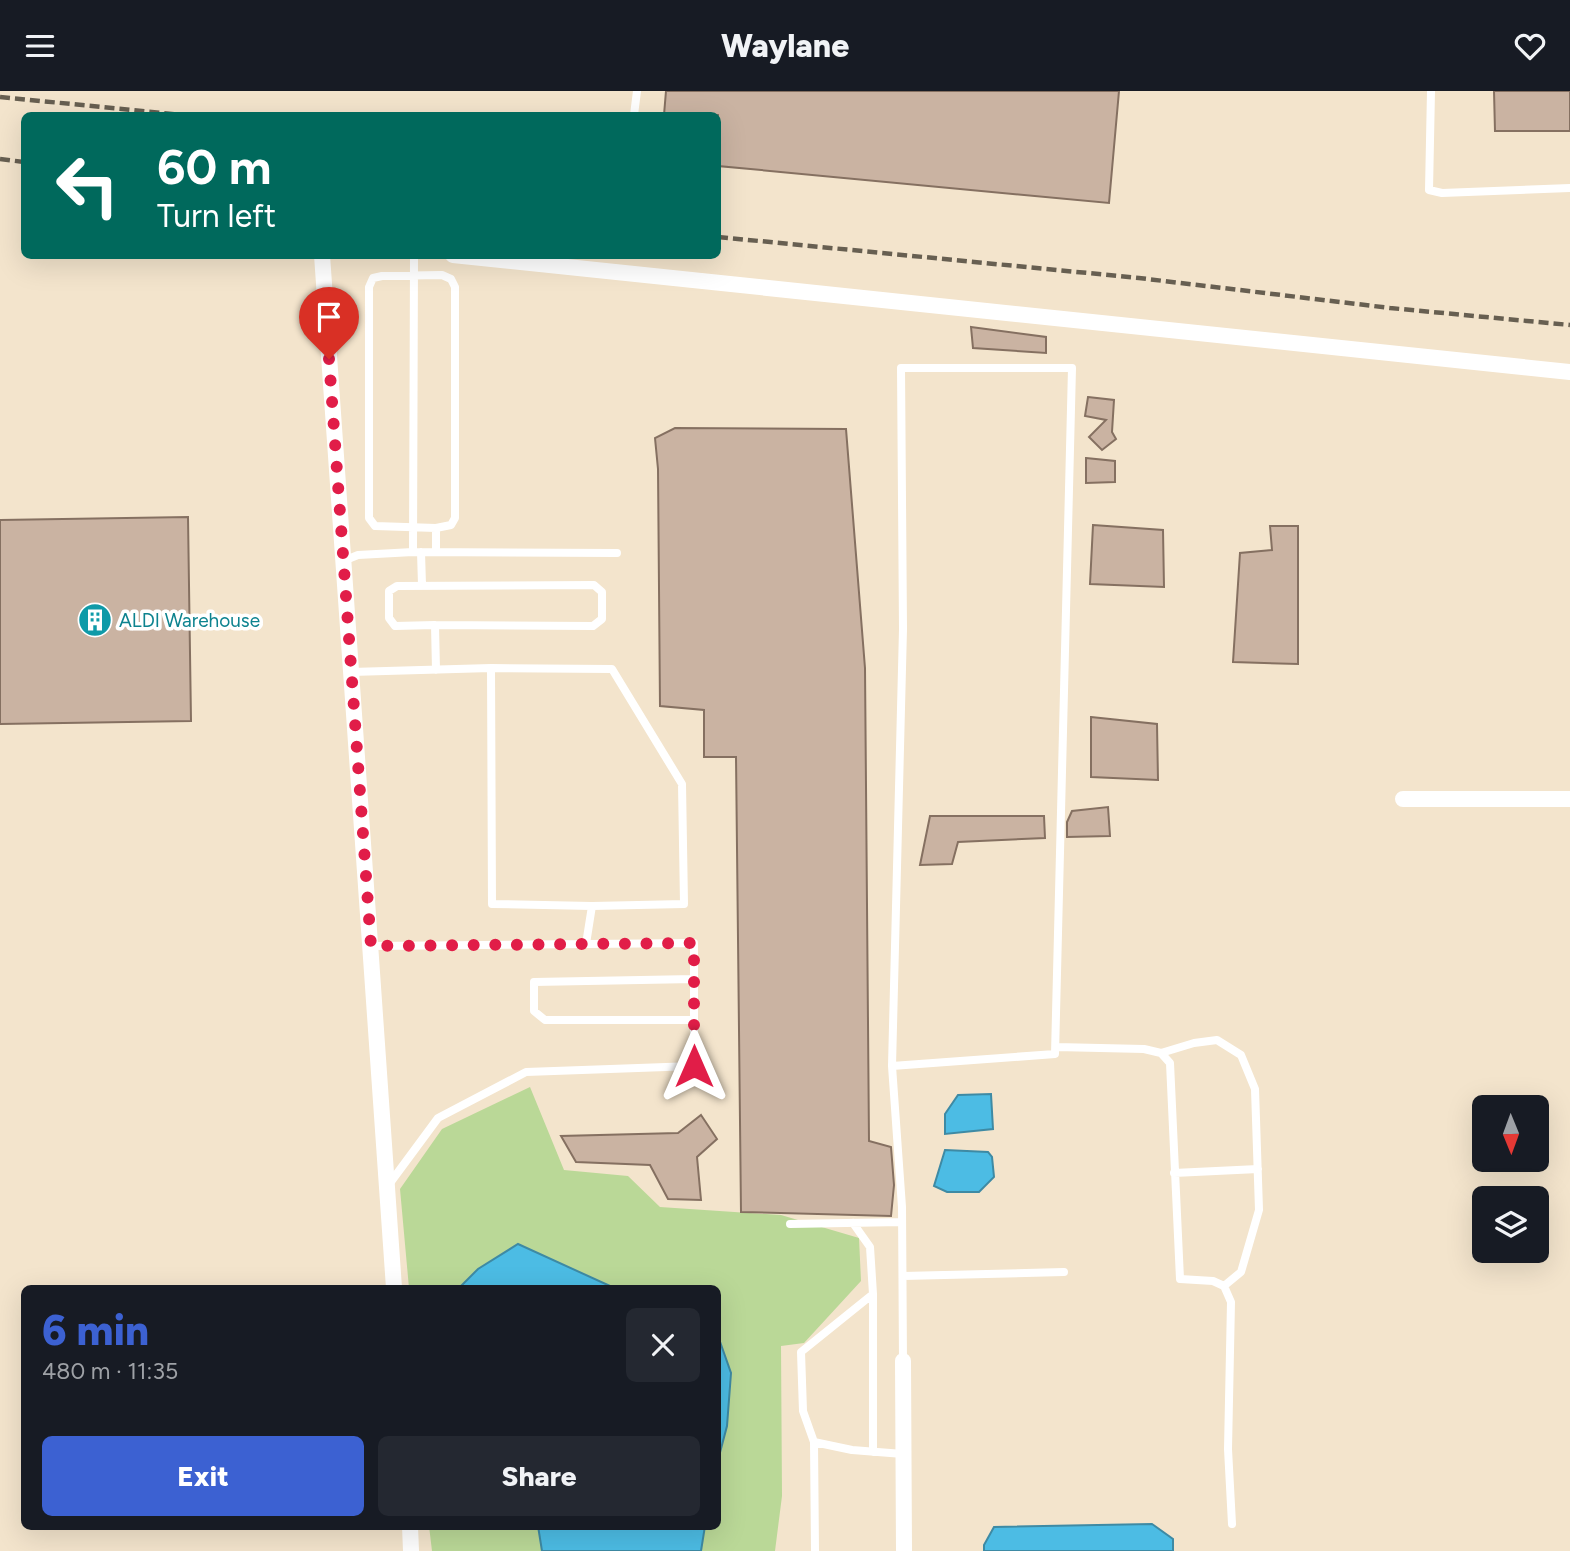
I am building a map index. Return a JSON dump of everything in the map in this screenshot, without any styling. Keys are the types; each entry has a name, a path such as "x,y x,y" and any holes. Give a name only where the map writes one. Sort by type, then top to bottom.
{"street":[{"path":"322,259 394,1285"},
{"path":"491,259 1570,372"},
{"path":"1403,799 1570,799"},
{"path":"903,1361 904,1551"},
{"path":"410,1530 411,1551"}],"lane":[{"path":"634,112 637,91"},
{"path":"1431,91 1429,190 1442,194 1570,188"},
{"path":"414,259 412,528 422,585"},
{"path":"413,275 442,275 452,279 455,287 455,518 451,525 436,528 375,526 369,518 369,287 373,278 413,275"},
{"path":"892,1066 1055,1055 1072,368 901,368 903,629 892,1066 902,1222 903,1361"},
{"path":"436,528 436,552"},
{"path":"343,561 358,555 417,552 617,553"},
{"path":"422,585 594,585 602,592 602,619 593,626 435,625 395,626 389,618 389,591 397,586 422,585"},
{"path":"435,625 436,670"},
{"path":"351,672 491,669 612,669 682,784 684,904 492,905 491,669"},
{"path":"586,944 592,906"},
{"path":"371,946 694,943 694,1066 526,1072 438,1118 388,1185"},
{"path":"694,979 534,982 534,1011 545,1020 694,1020"},
{"path":"1056,1047 1143,1049 1161,1053 1194,1043 1217,1040 1241,1055 1255,1089 1259,1210 1241,1272 1224,1286"},
{"path":"1161,1053 1170,1063 1180,1279 1213,1281 1224,1286 1231,1302 1228,1449 1232,1524"},
{"path":"1174,1173 1258,1169"},
{"path":"790,1224 902,1222"},
{"path":"853,1223 870,1247 873,1294 873,1452"},
{"path":"902,1276 1064,1272"},
{"path":"815,1551 814,1442 803,1411 801,1352 873,1294"},
{"path":"814,1442 852,1450 903,1454"}],"green space":[{"path":"530,1087 564,1170 628,1176 660,1207 781,1215 859,1238 861,1281 804,1343 781,1346 782,1496 775,1551 432,1551 429,1530 721,1530 721,1285 409,1285 400,1189 442,1129"}],"water":[{"path":"991,1094 993,1129 945,1134 945,1114 958,1095"},
{"path":"945,1150 988,1152 992,1157 994,1177 979,1192 947,1192 934,1186"},
{"path":"518,1244 608,1285 462,1285 478,1269"},
{"path":"721,1345 731,1373 727,1426 721,1449"},
{"path":"1152,1524 1173,1539 1173,1551 984,1551 984,1545 994,1527"},
{"path":"539,1530 704,1530 701,1551 542,1551"}],"building":[{"path":"666,91 1119,91 1109,203 721,166 721,112 664,112"},
{"path":"1494,91 1570,91 1570,131 1495,131"},
{"path":"971,327 1046,337 1046,353 973,348"},
{"path":"1088,397 1114,400 1112,432 1116,439 1102,450 1089,437 1106,420 1085,416"},
{"path":"675,428 846,429 865,668 869,1141 891,1147 894,1185 891,1216 741,1212 736,757 704,757 704,710 660,706 658,469 655,438"},
{"path":"1086,458 1115,461 1115,482 1086,483"},
{"name":"ALDI Warehouse","path":"188,517 191,721 0,724 0,520"},
{"path":"1093,525 1163,530 1164,587 1090,584"},
{"path":"1270,526 1298,526 1298,664 1233,662 1240,553 1272,550"},
{"path":"1091,717 1157,724 1158,780 1091,777"},
{"path":"1108,807 1110,836 1067,837 1067,822 1072,811"},
{"path":"930,816 1044,816 1045,838 958,842 952,864 920,865"},
{"path":"701,1115 717,1139 697,1157 701,1200 668,1199 650,1165 576,1162 561,1136 678,1133"}],"railway":[{"path":"0,97 152,112"},
{"path":"0,159 21,162"},
{"path":"721,237 1139,278 1390,308 1570,325"}],"place":[{"name":"ALDI Warehouse","path":"95,620"}],"route":[{"path":"329,359 371,946 694,943 694,1066"}]}
